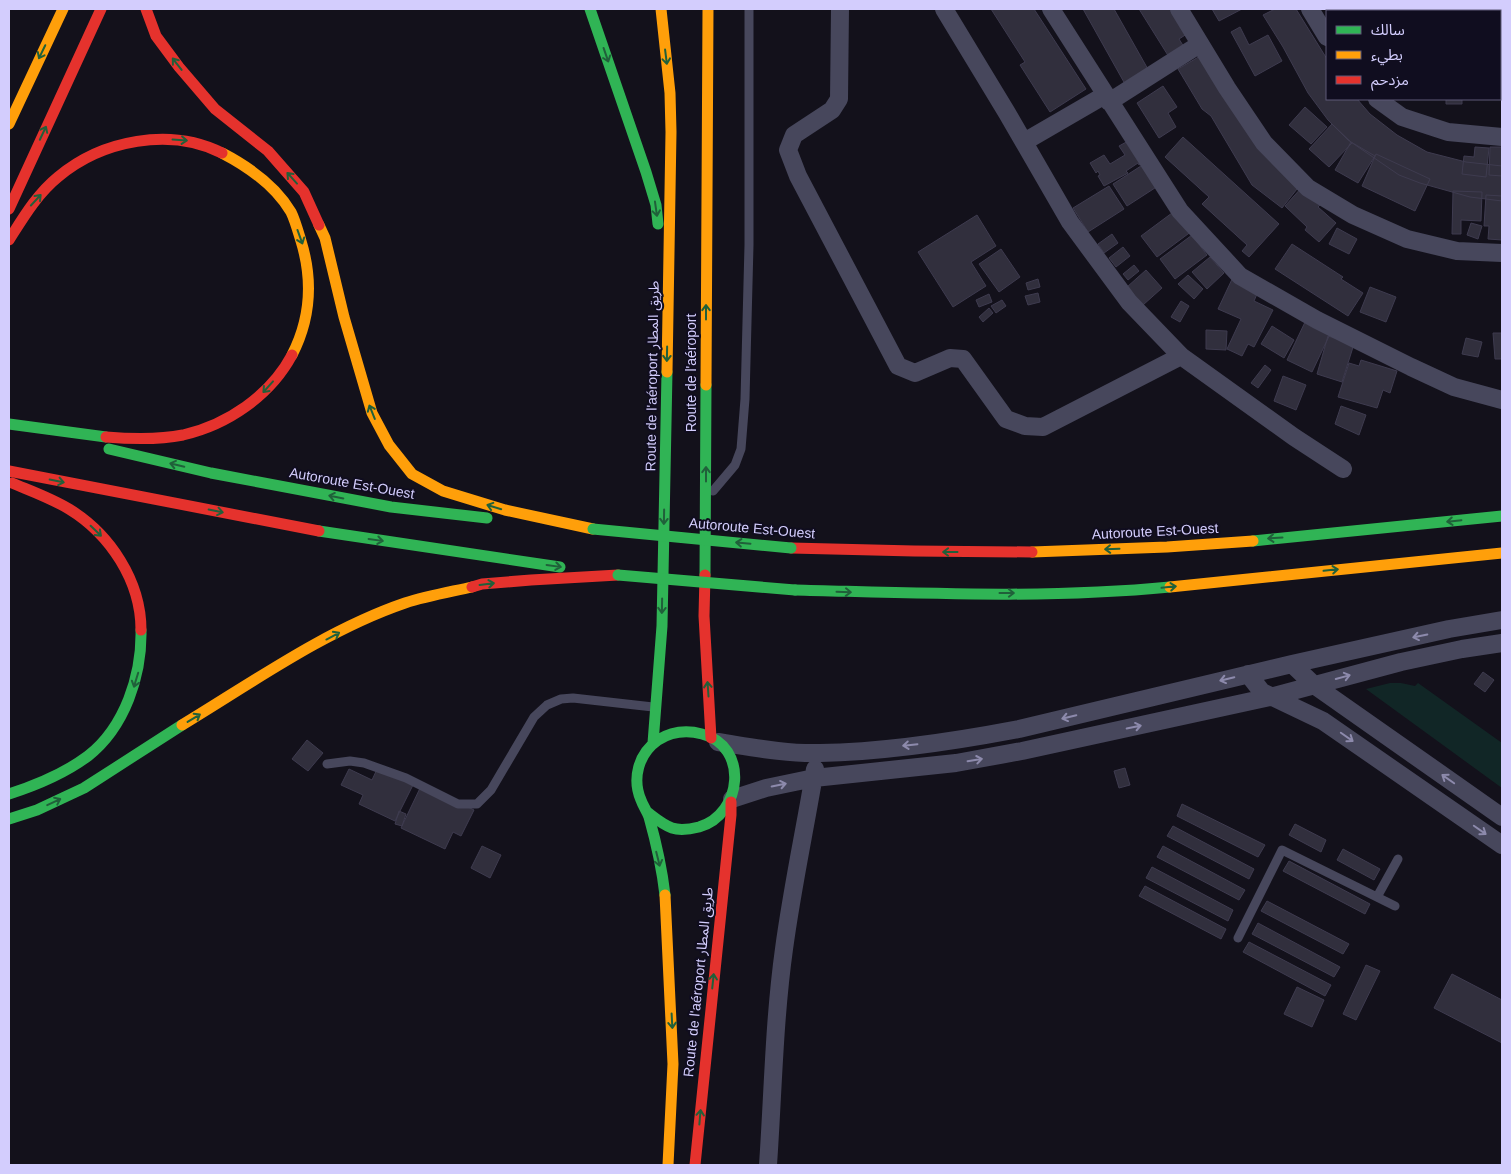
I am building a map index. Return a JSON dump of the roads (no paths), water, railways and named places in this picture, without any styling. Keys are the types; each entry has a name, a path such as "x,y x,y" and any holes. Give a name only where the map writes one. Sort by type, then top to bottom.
{"highway":[{"path":"9,124 63,9"},
{"path":"9,210 101,9"},
{"path":"146,9 156,36 179,67 215,109 268,151 304,192 325,238 344,317 372,413 390,445 412,474 443,491 505,510 593,529"},
{"path":"590,9 656,205 668,306"},
{"name":"Route de l'aéroport طريق المطار","path":"653,743 662,626 668,306 670,93 661,9"},
{"name":"Route de l'aéroport","path":"708,9 704,616 714,740"},
{"path":"696,50 706,182"},
{"path":"9,240 32,203 60,176 87,158 125,142 159,139 192,141 221,152 247,167 271,187 291,212 303,245 309,274 309,302 302,334 288,362 267,390 244,409 209,427 168,437 130,438 9,425"},
{"name":"Autoroute Est-Ouest","path":"9,425 211,473 391,507 791,548 997,552 1120,549 1308,536 1502,516"},
{"path":"9,471 344,536 618,575 796,590 1039,593 1146,589 1502,553"},
{"path":"9,482 74,512 97,532 115,552 128,573 137,598 142,622 142,650 138,675 128,706 111,732 89,756 65,773 41,785 9,794"},
{"path":"9,819 38,810 84,788 159,739 302,653 359,622 378,614 406,603 482,584 618,575"},
{"path":"681,731 697,732 714,740 726,751 734,768 735,786 731,800 721,816 708,825 692,830 675,829 660,823 647,812 640,799 636,784 638,769 643,755 653,743 666,735 681,731"},
{"name":"Route de l'aéroport طريق المطار","path":"695,1165 731,800"},
{"name":"Route de l'aéroport طريق المطار","path":"647,812 664,885 672,1028 672,1100 668,1165"}],"street":[{"path":"840,9 839,99 832,110 794,135 788,150 798,176 898,366 915,373 950,358 963,359 1006,419 1025,426 1043,427 1181,356"},
{"path":"944,9 1076,230 1129,302 1181,356 1294,437 1343,469"},
{"path":"1051,9 1180,210 1240,276 1316,320 1420,371 1454,387 1502,400"},
{"path":"1179,9 1227,88 1264,143 1308,188 1352,215 1407,239 1457,251 1502,253"},
{"path":"1310,9 1326,35"},
{"path":"1024,142 1107,98 1200,44"},
{"path":"1378,100 1402,117 1448,132 1502,137"},
{"path":"731,800 766,788 814,778 956,763 998,756 1270,697 1401,662 1502,620"},
{"path":"714,740 761,748 818,753 859,751 985,736 1292,664 1456,639 1502,643"},
{"path":"1292,664 1314,685 1502,817"},
{"path":"1248,674 1258,688 1270,697 1323,721 1502,845"},
{"path":"768,1165 778,994 796,870 818,753"}],"lane":[{"path":"706,499 735,465 742,449 749,244 749,9"},
{"path":"327,764 350,761 364,763 406,778 458,804 477,804 491,790 534,717 547,705 561,699 573,698 656,708"},
{"path":"1238,938 1282,850 1395,906"},
{"path":"1377,897 1398,859"}]}
